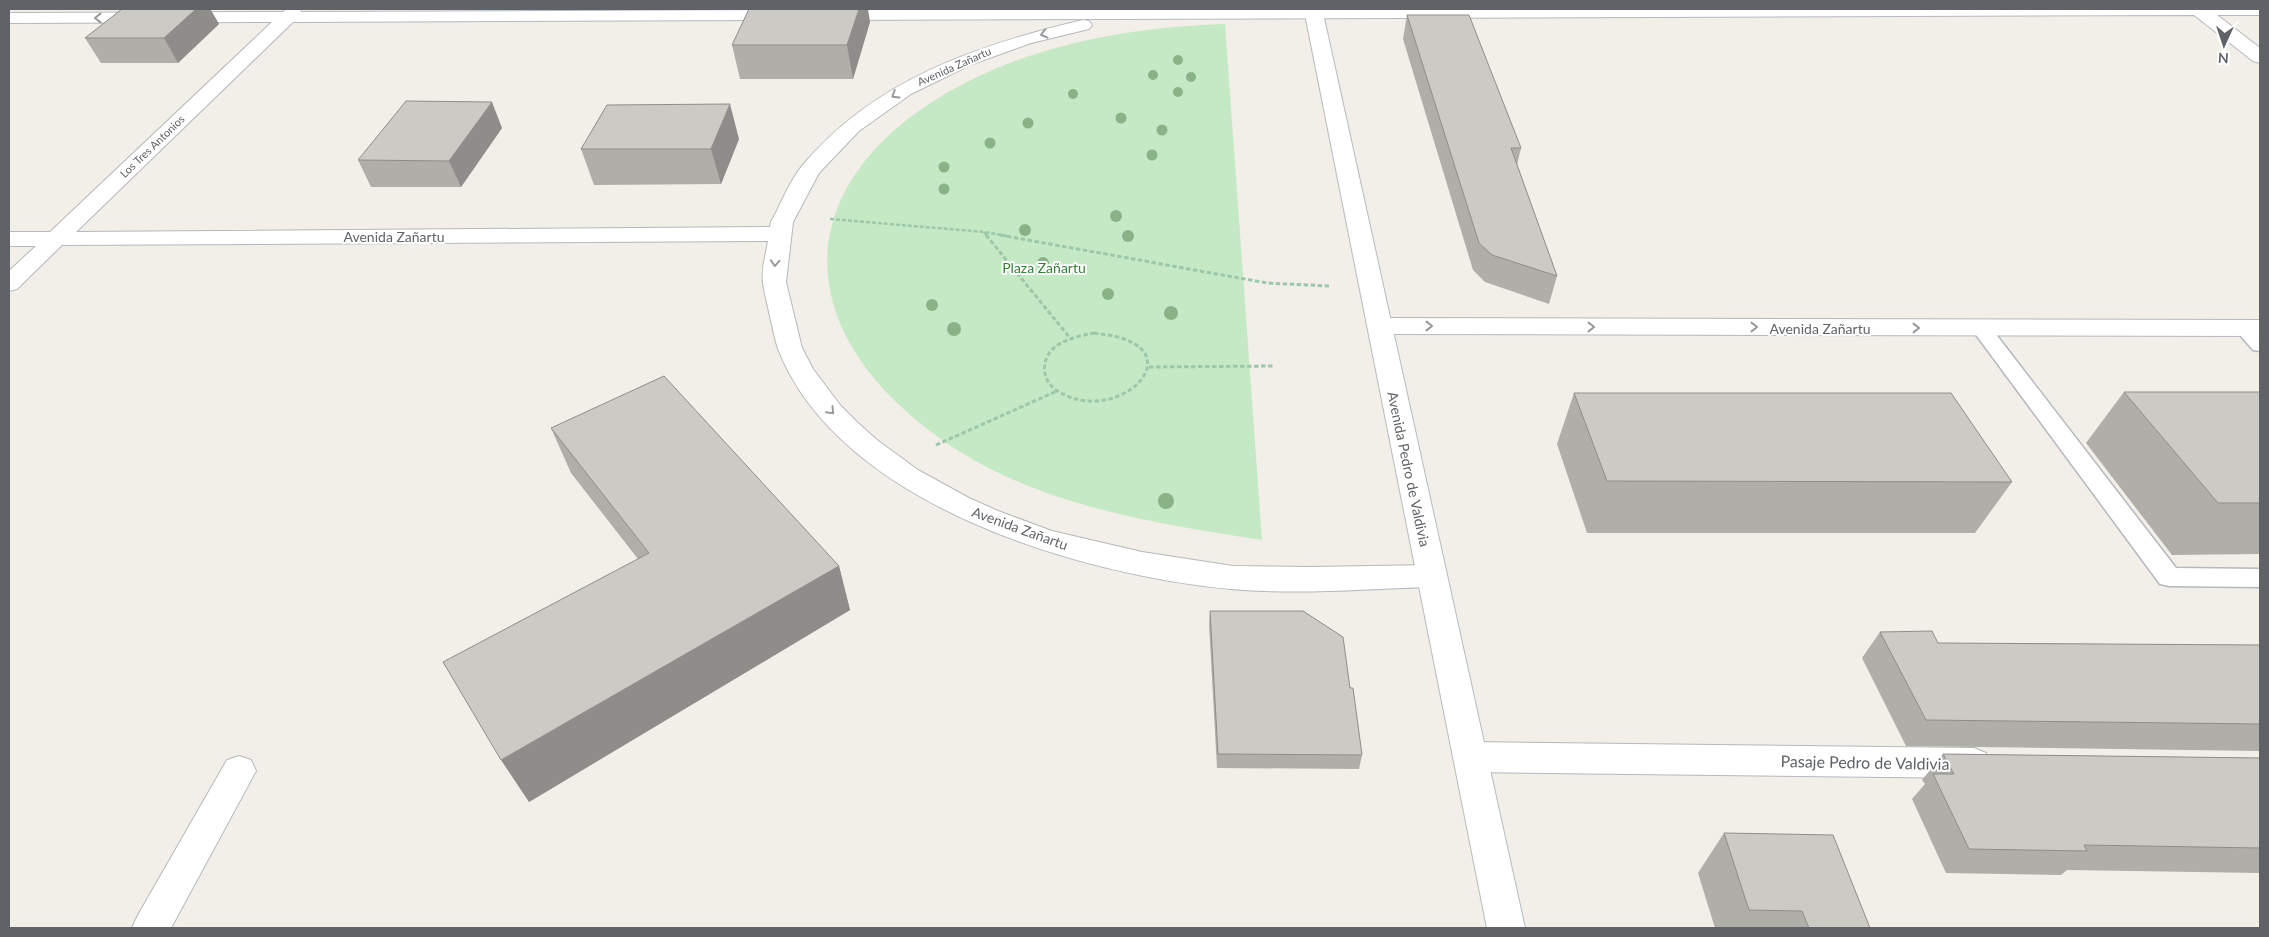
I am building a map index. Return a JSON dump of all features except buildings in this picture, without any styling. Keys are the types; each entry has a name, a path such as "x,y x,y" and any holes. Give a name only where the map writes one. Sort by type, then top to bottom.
{"street":[{"path":"2198,10 2260,57"},
{"path":"9,18 292,13 707,12 809,15 1314,11 2260,10"},
{"name":"Avenida Pedro de Valdivia","path":"1314,11 1506,928"},
{"name":"Los Tres Antonios","path":"9,284 292,13"},
{"name":"Avenida Zañartu","path":"1196,13 1145,16 1071,28 1000,46 934,73 882,103 843,134 815,164 782,224 775,260 775,295 778,316 795,360 824,403 866,445 892,465 929,490 1004,524 1072,548 1127,561 1238,578 1431,576"},
{"name":"Avenida Zañartu","path":"9,239 782,224"},
{"name":"Avenida Zañartu","path":"1380,326 1981,328 2255,334"},
{"name":"Pasaje Pedro de Valdivia","path":"1471,757 2001,764"},
{"path":"151,928 239,771"}],"lane":[{"path":"1981,328 2168,577 2260,578"}],"path":[{"path":"782,224 984,232 1267,283 1372,287"},
{"path":"984,232 1070,338"},
{"path":"1094,333 1126,338 1139,346 1146,356 1149,367 1145,378 1137,388 1123,396 1106,400 1072,398 1057,391 1048,381 1044,370 1045,359 1051,349 1070,338 1094,333"},
{"path":"1149,367 1275,366"},
{"path":"892,465 1057,391"}],"green space":[{"name":"Plaza Zañartu","path":"1225,24 1262,540 1175,526 1088,506 1046,493 1006,476 967,456 930,431 880,385 847,338 830,290 829,243 842,197 871,154 914,114 971,80 1032,55 1063,46 1127,33"}]}
